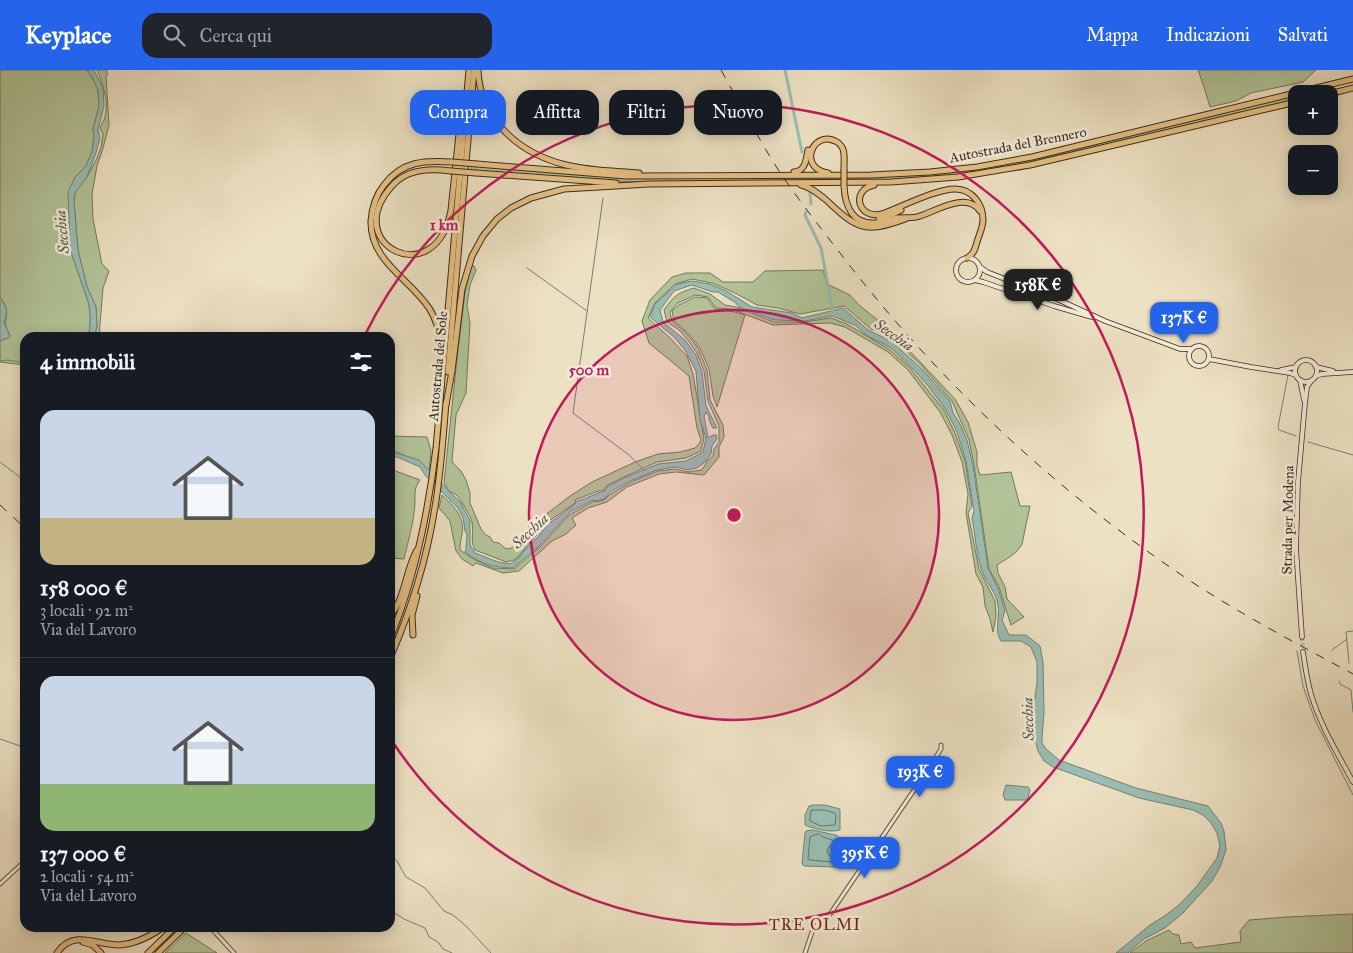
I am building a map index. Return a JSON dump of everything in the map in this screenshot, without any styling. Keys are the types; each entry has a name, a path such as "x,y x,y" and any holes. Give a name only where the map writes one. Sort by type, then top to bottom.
{"highway":[{"name":"Autostrada del Sole","path":"395,626 407,594 421,543 436,448 469,70"},
{"name":"Autostrada del Sole","path":"395,645 409,608 426,551 435,505 446,405 474,70"},
{"path":"478,70 481,91 492,116 508,134 528,149 551,160 579,168 679,176"},
{"path":"468,78 462,112 451,210 444,231 434,246 420,253 403,254 396,252 380,236 376,221 379,204 386,192 400,179 412,173 431,170 451,170 476,173 596,182 649,184"},
{"name":"Autostrada del Brennero","path":"679,176 870,175 977,167 1066,149 1353,79"},
{"path":"1338,92 1353,88"},
{"name":"Autostrada del Brennero","path":"649,184 917,181 958,177 1011,169 1288,104"},
{"path":"767,175 799,172 805,164 811,144 818,138 826,136 837,138 845,146 847,153 845,199 848,208 861,220 874,223 899,218 919,217 960,202 976,206 983,218"},
{"path":"846,169 843,150 839,143 825,139 817,142 811,150 813,166 818,170 829,173 870,175"},
{"path":"441,391 441,345 435,320 425,303 387,264 376,246 372,234 372,217 376,199 389,179 398,171 412,164 426,161 609,175 679,176"},
{"path":"917,181 906,184 869,186 864,190 859,199 860,204 863,210 874,215 882,214 943,191 955,189 970,194 976,198 983,218 973,253 967,258"},
{"path":"446,405 466,272 477,246 493,223 516,205 553,192 588,187 649,184"},
{"path":"761,184 810,187 847,220 862,226 877,227 909,218"},
{"path":"846,186 850,206 857,214 868,219 878,220 894,214 914,202"},
{"path":"973,253 976,260"},
{"path":"395,608 400,601 413,557 421,543"},
{"path":"413,635 412,615 424,572 426,551"},
{"path":"58,953 63,946 74,940 118,945 144,939 155,932"},
{"path":"148,953 170,932"},
{"path":"158,953 179,932"},
{"path":"58,953 67,946 78,942 93,945 102,953"},
{"path":"162,953 168,942"}],"main road":[{"path":"980,267 980,273 975,280 968,283 964,282 956,274 957,264 962,259 976,260 980,267 987,272 1059,300 1105,321 1180,349 1204,347 1209,353 1209,359 1201,366 1193,364 1190,358 1180,349"},
{"path":"975,280 1105,321"},
{"path":"1190,358 1192,349"},
{"path":"1209,359 1296,375 1300,380 1304,403"},
{"path":"1296,375 1296,367 1300,362 1306,361 1316,367 1338,372"},
{"path":"1276,370 1296,367"},
{"path":"1316,367 1316,376"},
{"path":"1304,403 1307,387 1316,376 1338,372 1353,372"},
{"path":"1300,380 1305,382 1311,381"},
{"name":"Strada per Modena","path":"1302,637 1296,548 1298,482 1304,403"},
{"path":"1303,652 1307,677 1321,722 1353,782"}],"street":[{"path":"805,953 814,926 816,926 817,922 826,920 931,765 941,749 941,745"},
{"path":"0,884 20,866"},
{"path":"215,932 234,953"}],"green space":[{"path":"0,70 87,70 98,90 99,106 93,129 92,152 86,166 75,177 69,192 70,249 89,305 89,332 20,332 20,364 0,362 0,341 8,338 10,335 6,327 6,308 0,297"},
{"path":"97,70 107,70 109,125 97,166 92,194 93,219 102,264 109,271 103,288 99,332 95,332 96,307 87,287 78,250 74,202 77,188 87,177 101,147 103,134 100,128 106,111 103,87"},
{"path":"1198,70 1316,70 1303,82 1251,93 1236,101 1210,107"},
{"path":"1288,97 1288,102 1044,160 1000,169 946,176 892,180 654,182 608,181 471,170 472,166 563,173 838,177 1000,164"},
{"path":"472,266 476,270 470,285 467,305 470,323 466,393 456,415 452,461 466,480 470,493 470,503 481,529 493,542 499,543 506,549 512,548 519,539 530,534 540,519 592,482 635,462 658,454 680,452 695,448 699,444 701,440 697,428 689,376 649,343 642,321 650,300 672,277 686,273 710,273 723,282 753,282 765,271 823,270 827,284 850,295 859,305 889,329 955,399 968,422 977,452 977,465 980,475 1011,472 1020,506 1030,506 1020,548 997,565 1007,599 1024,617 1011,625 999,587 989,569 969,440 952,401 922,366 891,337 871,329 844,306 800,314 757,305 712,283 692,279 675,284 655,303 648,318 687,356 693,374 704,438 701,451 686,458 657,462 606,486 604,490 576,499 575,503 546,523 514,560 506,562 475,550 472,522 469,515 460,500 448,490 444,483 465,293"},
{"path":"694,288 710,294 725,305 736,307 774,322 804,322 831,318 847,324 890,350 910,368 944,410 965,461 972,506 968,513 979,569 995,601 996,616 993,632 985,606 983,587 976,574 966,513 968,494 962,462 952,435 940,412 908,370 888,352 845,327 830,323 773,325 731,309 716,308 708,297 695,295 678,303 670,312 672,321 687,334 698,348 707,370 710,400 723,425 724,437 719,447 719,457 704,475 676,472 659,474 627,487 607,502 588,508 572,518 576,525 566,534 552,541 519,571 503,573 476,563 473,566 462,559 456,551 450,521 439,508 442,495 454,507 462,522 460,550 475,560 493,568 514,569 541,546 569,515 594,501 604,500 633,481 658,471 675,469 688,472 702,470 713,456 714,449 719,442 719,426 708,401 704,371 697,353 679,330 667,322 664,310 676,296"},
{"path":"695,297 707,298 715,309 745,315 717,407 713,396 709,369 700,348 688,333 674,321 672,311"},
{"path":"395,436 427,437 431,451 429,471 419,460 395,452"},
{"path":"395,471 420,480 416,488 411,531 404,559 395,558"},
{"path":"1353,914 1353,953 1130,953 1146,941 1169,930 1173,934 1179,935 1181,944 1191,942 1195,948 1241,942 1240,931 1249,920"},
{"path":"186,933 217,953 165,953"}],"water":[{"path":"87,70 94,70 103,88 104,106 98,129 100,138 87,177 75,193 74,202 78,250 87,287 96,307 96,332 89,332 89,305 70,249 68,192 75,177 86,166 92,152 93,129 99,106 98,90"},
{"path":"692,281 710,284 728,292 752,307 792,313 802,318 843,308 868,330 891,341 923,370 950,401 953,413 967,440 973,466 988,568 998,588 1005,611 1002,620 1009,635 1026,635 1040,646 1043,662 1044,713 1042,743 1059,760 1136,788 1208,806 1221,823 1226,850 1220,867 1212,881 1183,913 1165,928 1144,939 1128,953 1116,953 1150,925 1180,904 1197,886 1217,858 1220,846 1217,833 1203,815 1193,810 1139,798 1053,767 1044,761 1038,751 1035,740 1034,705 1037,662 1031,647 1021,641 1001,641 999,637 997,601 979,562 972,518 974,511 966,461 957,432 946,410 915,371 891,348 866,335 855,325 832,316 805,321 774,320 739,307 736,303 718,292 692,285 674,291 660,310 663,322 685,340 696,355 702,372 706,406 717,428 713,428 706,412 704,416 708,438 716,435 717,439 712,446 711,454 697,468 688,470 675,467 657,470 632,480 610,492 604,499 593,500 570,512 539,546 513,568 488,564 477,560 465,552 467,534 458,508 425,475 420,467 395,457 395,453 419,460 461,503 470,521 470,545 475,553 498,562 510,564 519,558 547,525 577,501 605,491 607,487 624,478 658,464 686,461 703,452 706,438 700,420 696,371 685,350 674,337 650,317 655,304 676,285"},
{"path":"0,297 6,309 4,322 10,337 0,341"},
{"path":"1006,785 1028,787 1030,790 1028,798 1026,800 1005,800 1003,795"},
{"path":"825,805 840,809 840,830 827,831 805,825 805,815 809,806"},
{"path":"812,830 836,835 840,838 840,849 831,851 840,854 836,867 804,866 802,864 805,833"}],"waterway":[{"path":"785,70 802,152"},
{"path":"810,193 811,204"},
{"path":"603,198 573,413 629,455 645,471"},
{"path":"806,212 805,215 821,248 833,313"},
{"path":"527,268 587,311"},
{"path":"0,361 20,362"},
{"path":"1288,375 1278,427 1279,430 1296,436"},
{"path":"1308,442 1353,455"},
{"path":"0,462 20,477"},
{"path":"1349,663 1346,632 1353,631"},
{"path":"1332,650 1347,639"},
{"path":"1297,651 1303,686 1315,720 1353,795"},
{"path":"1339,681 1340,684 1351,690 1353,712"},
{"path":"0,739 20,746"},
{"path":"395,859 406,877 425,888 444,911 453,915 467,927 491,953"},
{"path":"395,913 425,928 429,937 438,942 443,949 452,953"}],"tunnel":[{"path":"1302,637 1303,652"}],"railway":[{"path":"721,70 756,134 779,171 840,253 919,348 1005,435 1051,476 1147,551 1236,609 1353,674"},
{"path":"0,505 20,523"}],"district":[{"name":"TRE OLMI","path":"815,924"}],"water label":[{"name":"Secchia","path":"62,232"},
{"name":"Secchia","path":"894,335"},
{"name":"Secchia","path":"530,531"},
{"name":"Secchia","path":"1028,719"}]}
